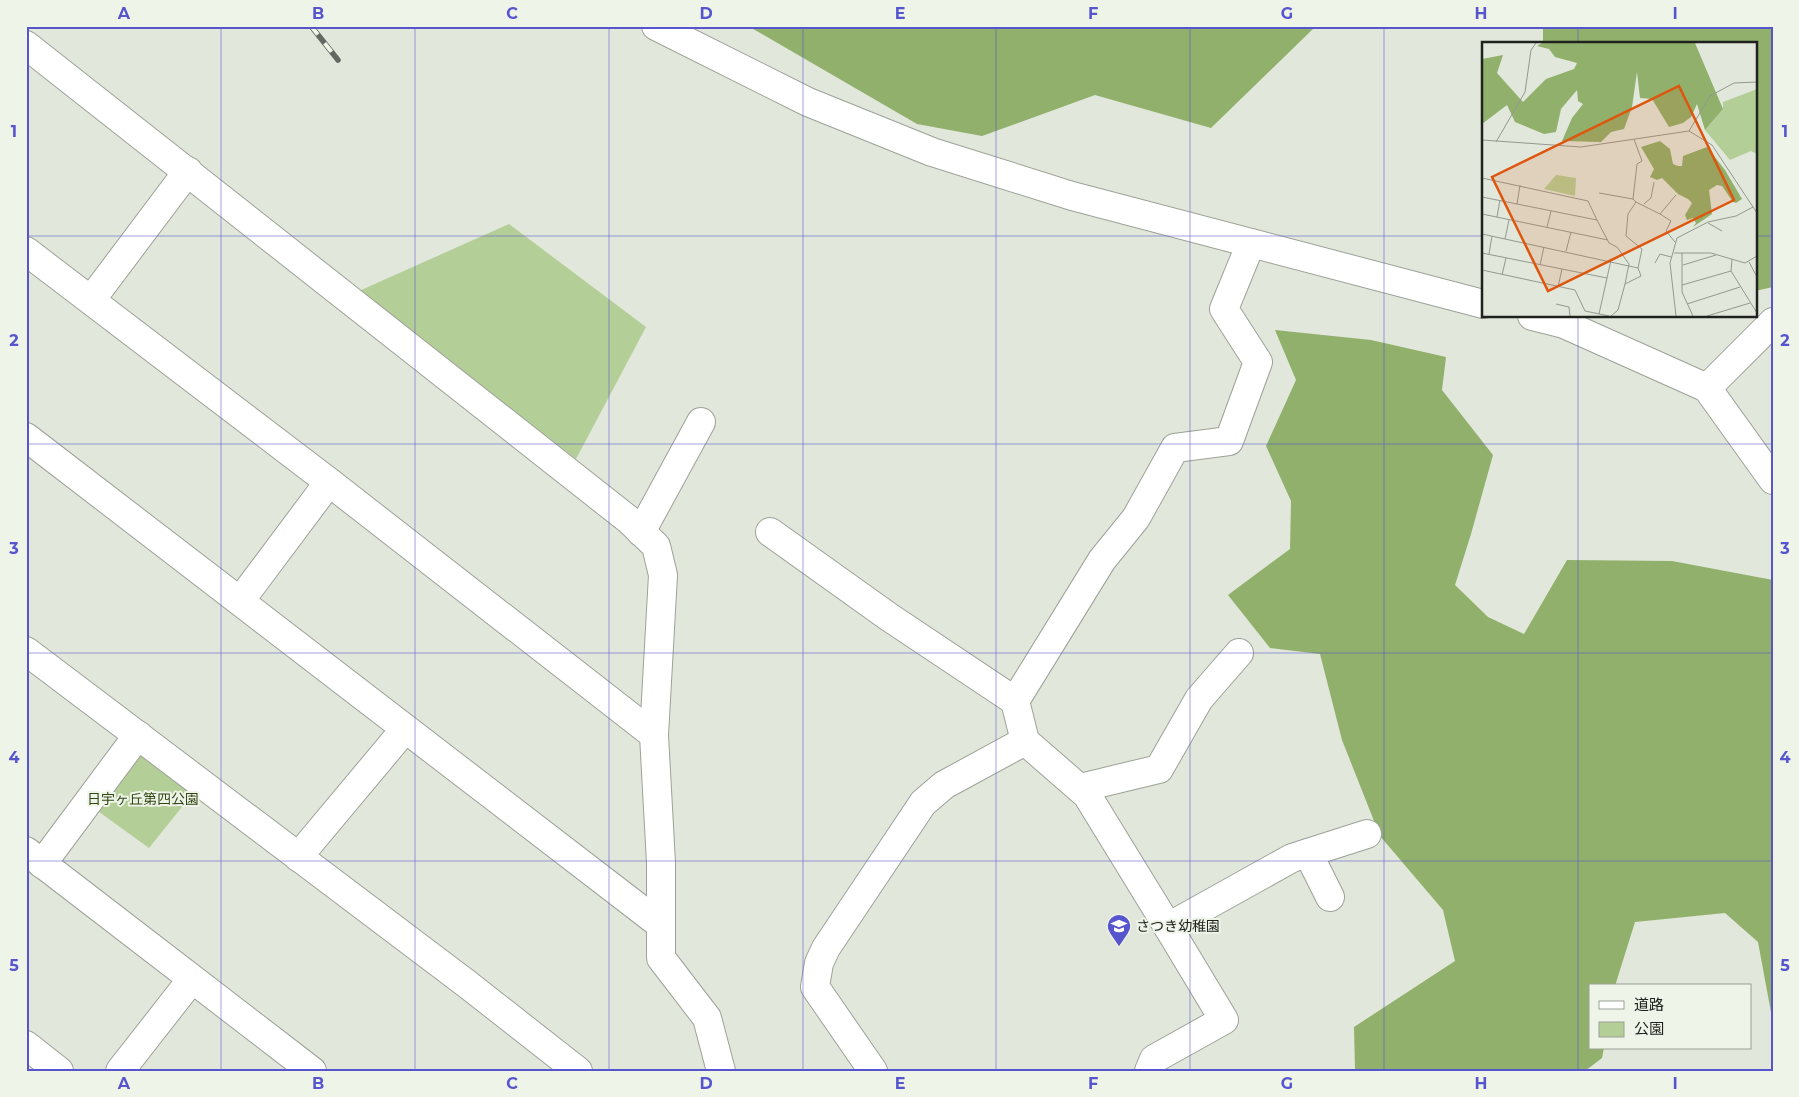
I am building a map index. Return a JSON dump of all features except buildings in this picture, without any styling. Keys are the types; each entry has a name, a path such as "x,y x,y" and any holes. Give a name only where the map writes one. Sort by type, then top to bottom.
{"street":[{"path":"656,26 808,102 932,152 1072,196 1482,304"},
{"path":"26,45 629,520 656,546 663,575 654,735 661,854 661,958 707,1018 721,1071"},
{"path":"91,300 188,171"},
{"path":"1015,701 1102,560 1136,518 1175,448 1230,441 1258,362 1224,309 1250,243"},
{"path":"26,251 329,482 654,735"},
{"path":"1540,318 1564,324 1707,388 1773,480"},
{"path":"1707,388 1773,322"},
{"path":"641,532 701,422"},
{"path":"26,437 661,926"},
{"path":"240,601 329,482"},
{"path":"770,532 889,617 1015,701 1025,741 1087,795 1224,1020 1154,1059 1149,1071"},
{"path":"26,651 467,984 578,1071"},
{"path":"1080,788 1159,769 1199,699 1239,653"},
{"path":"298,857 405,728"},
{"path":"138,735 34,858 312,1071"},
{"path":"873,1071 815,987 819,963 826,948 922,803 944,784 1025,741"},
{"path":"1168,927 1292,858 1367,834"},
{"path":"1308,853 1330,897"},
{"path":"120,1071 192,979"},
{"path":"26,1045 59,1071"}],"green space":[{"path":"748,26 1316,26 1211,128 1095,95 982,136 917,124"},
{"path":"1543,26 1773,26 1773,287 1756,291 1756,42 1543,42"},
{"path":"509,224 646,327 576,459 359,291"},
{"path":"1275,330 1371,340 1446,357 1442,390 1493,455 1455,585 1488,617 1524,634 1567,560 1672,561 1773,580 1773,1023 1758,942 1725,913 1635,922 1616,984 1589,984 1589,1050 1604,1050 1602,1058 1585,1071 1355,1070 1354,1027 1455,961 1443,910 1380,836 1342,740 1320,654 1270,648 1228,595 1290,549 1291,501 1266,446 1296,380"},
{"name":"日宇ヶ丘第四公園","path":"138,748 194,792 149,848 91,806"}],"railway":[{"path":"311,26 338,60"}],"place":[{"name":"さつき幼稚園","path":"1119,947"}]}
